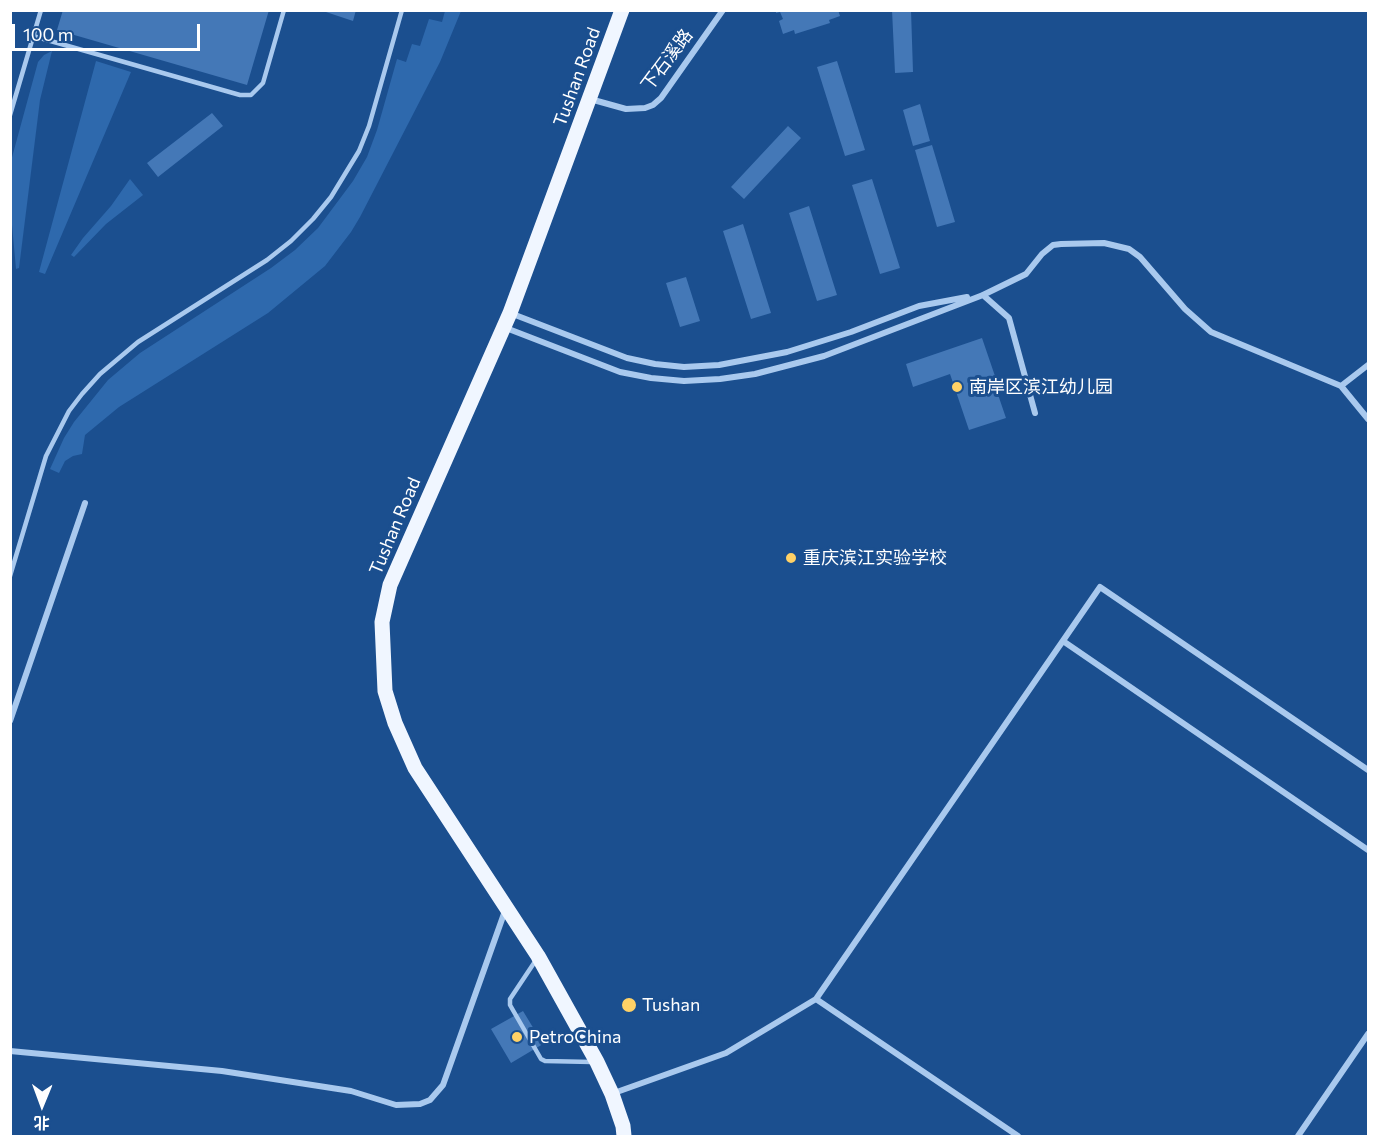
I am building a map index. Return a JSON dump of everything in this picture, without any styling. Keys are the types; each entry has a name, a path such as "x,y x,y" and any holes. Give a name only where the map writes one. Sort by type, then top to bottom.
{"main road":[{"name":"Tushan Road","path":"622,10 507,320 390,585 382,622 385,691 395,723 415,768 538,956 597,1062 612,1094 623,1126 624,1137"}],"street":[{"name":"下石溪路","path":"589,99 636,110 653,105 661,98 723,10"},
{"path":"507,320 620,372 684,381 720,379 755,374 824,356 983,295 1026,274 1042,254 1053,245 1104,243 1129,249 1140,257 1185,309 1211,332 1341,387 1368,419"},
{"path":"507,320 627,358 655,364 719,365 787,352 919,306 983,295"},
{"path":"983,295 1009,318 1035,413"},
{"path":"1341,387 1368,364"},
{"path":"10,721 85,503"},
{"path":"612,1094 726,1053 816,999 1100,587 1368,770"},
{"path":"1062,641 1368,850"},
{"path":"10,1051 222,1071 351,1091 396,1105 420,1104 430,1100 443,1085 506,908"},
{"path":"816,999 1018,1137"},
{"path":"1298,1137 1368,1034"}],"lane":[{"path":"10,116 41,10"},
{"path":"33,36 240,95 251,95 263,83 284,10"},
{"path":"10,576 46,456 69,411 88,387 138,342 267,260 291,242 331,196 359,151 369,126 402,10"},
{"path":"538,956 510,999 510,1005 545,1061 597,1062"}],"shaded area":[{"path":"445,11 461,11 440,62 360,217 325,266 268,313 119,407 85,435 82,454 65,461 59,473 50,469 74,422 108,380 140,353 271,268 295,250 318,228 353,181 367,157 397,59 406,62 412,44 420,46 429,19 442,22"},
{"path":"52,51 40,100 19,268 16,269 11,214 11,161 38,62"},
{"path":"96,61 131,72 45,274 39,272"},
{"path":"130,179 143,195 106,224 74,257 71,255 111,206"}],"building":[{"path":"63,10 269,10 247,85 57,30"},
{"path":"320,10 356,10 353,21"},
{"path":"776,10 838,10 840,16 829,20 830,23 795,34 794,30 783,34 779,21 783,19 780,12 776,13"},
{"path":"892,10 911,10 913,72 895,73"},
{"path":"837,61 865,150 845,156 817,67"},
{"path":"920,104 930,141 913,146 903,110"},
{"path":"212,113 223,126 158,177 147,163"},
{"path":"788,126 801,138 744,199 731,187"},
{"path":"932,145 955,222 937,227 915,150"},
{"path":"872,179 900,268 880,274 852,185"},
{"path":"809,206 837,295 817,301 789,213"},
{"path":"743,224 771,313 751,319 723,231"},
{"path":"686,277 700,321 680,327 666,283"},
{"path":"982,338 1006,418 969,430 950,374 913,387 906,364"},
{"name":"PetroChina","path":"523,1011 543,1044 511,1063 491,1029"}],"place":[{"name":"南岸区滨江幼儿园","path":"957,387"},
{"name":"重庆滨江实验学校","path":"791,558"},
{"name":"Tushan","path":"629,1005"},
{"name":"PetroChina","path":"517,1037"}]}
